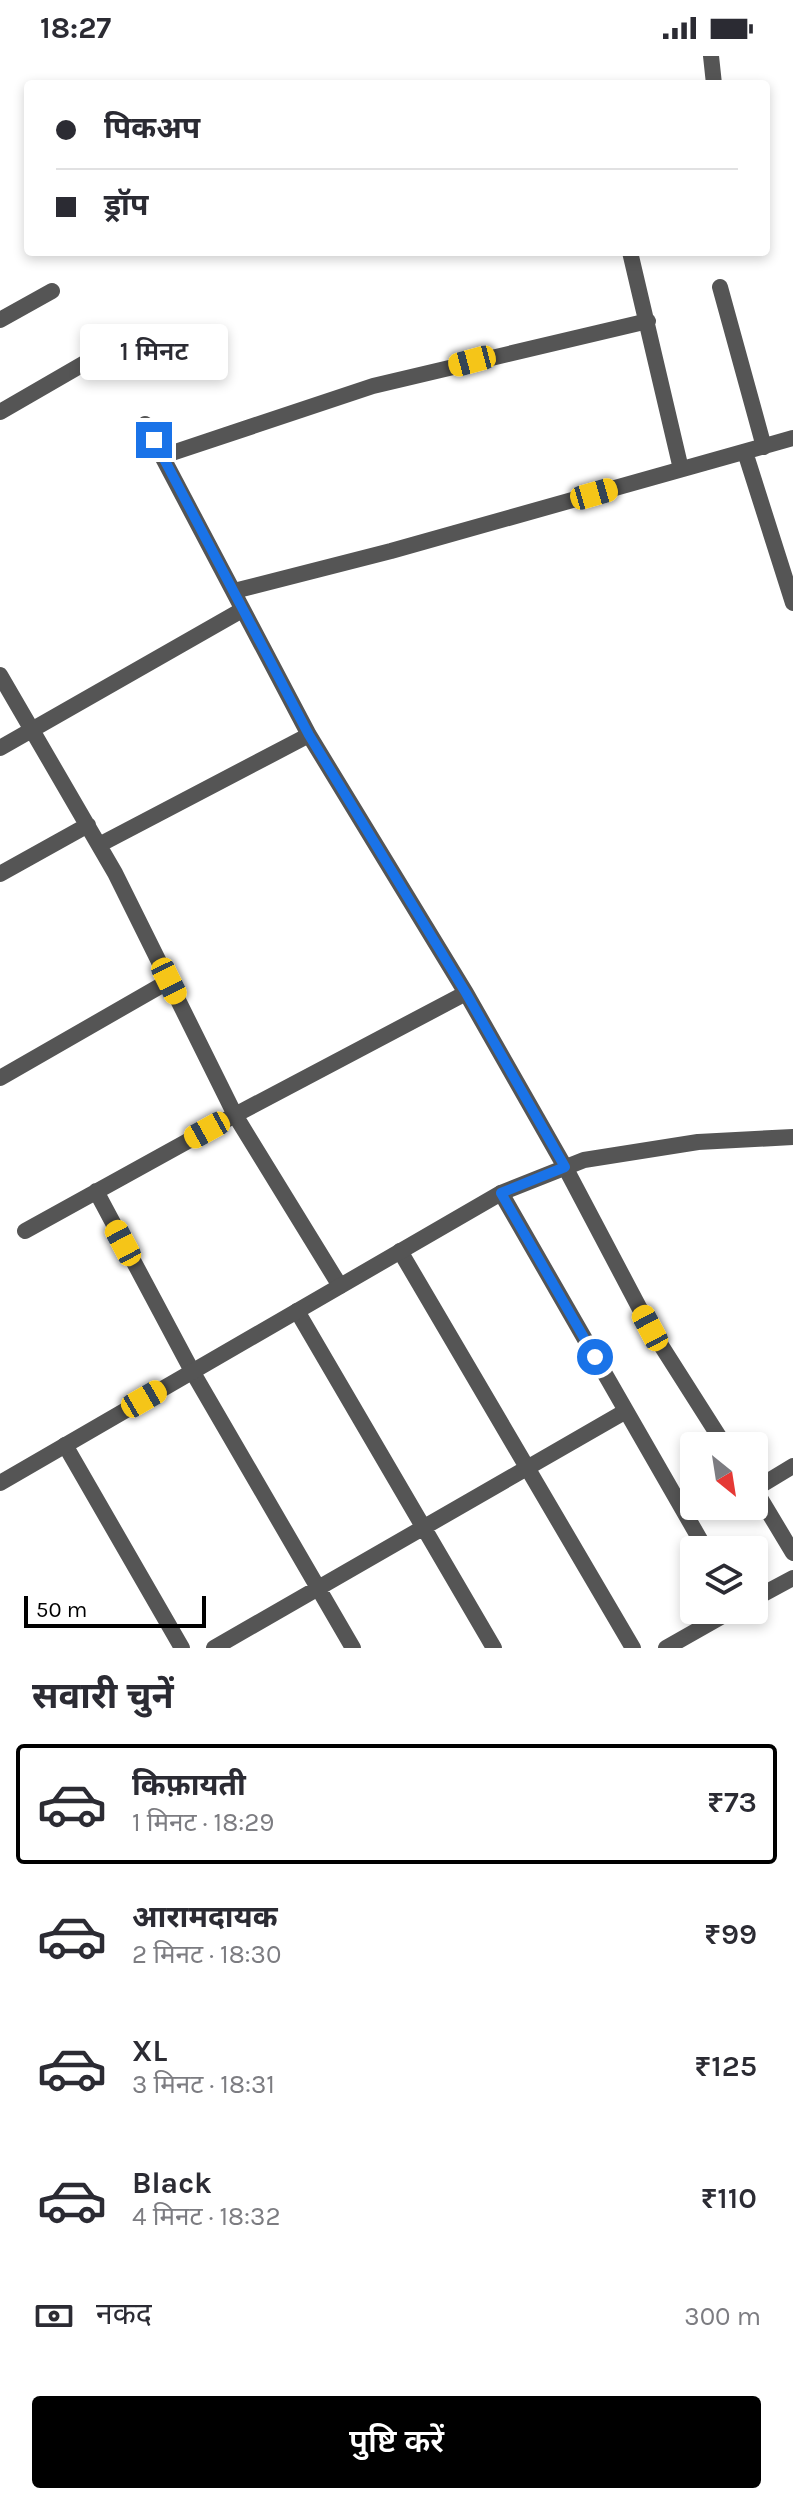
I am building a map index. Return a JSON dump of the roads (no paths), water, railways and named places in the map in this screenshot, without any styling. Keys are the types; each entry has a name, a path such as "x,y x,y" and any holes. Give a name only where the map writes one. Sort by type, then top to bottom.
{"street":[{"path":"711,56 714,80"},
{"path":"631,256 681,469"},
{"path":"720,287 764,447"},
{"path":"0,320 52,291"},
{"path":"163,456 373,386 648,321"},
{"path":"0,412 90,360"},
{"path":"145,424 309,735 466,993 565,1167 650,1328 716,1432"},
{"path":"234,591 391,551 793,438"},
{"path":"745,452 792,597"},
{"path":"0,748 242,610"},
{"path":"0,675 99,845 235,1115 340,1286"},
{"path":"99,845 309,735"},
{"path":"0,874 88,825"},
{"path":"0,1078 169,981"},
{"path":"25,1231 466,993"},
{"path":"0,1483 501,1193 584,1160 698,1142 793,1137"},
{"path":"96,1191 192,1371 353,1648"},
{"path":"501,1193 698,1536"},
{"path":"400,1251 633,1648"},
{"path":"297,1311 494,1648"},
{"path":"214,1648 626,1411"},
{"path":"65,1445 182,1648"},
{"path":"768,1481 793,1466"},
{"path":"768,1512 793,1553"},
{"path":"768,1591 793,1578"},
{"path":"666,1648 708,1624"}]}
